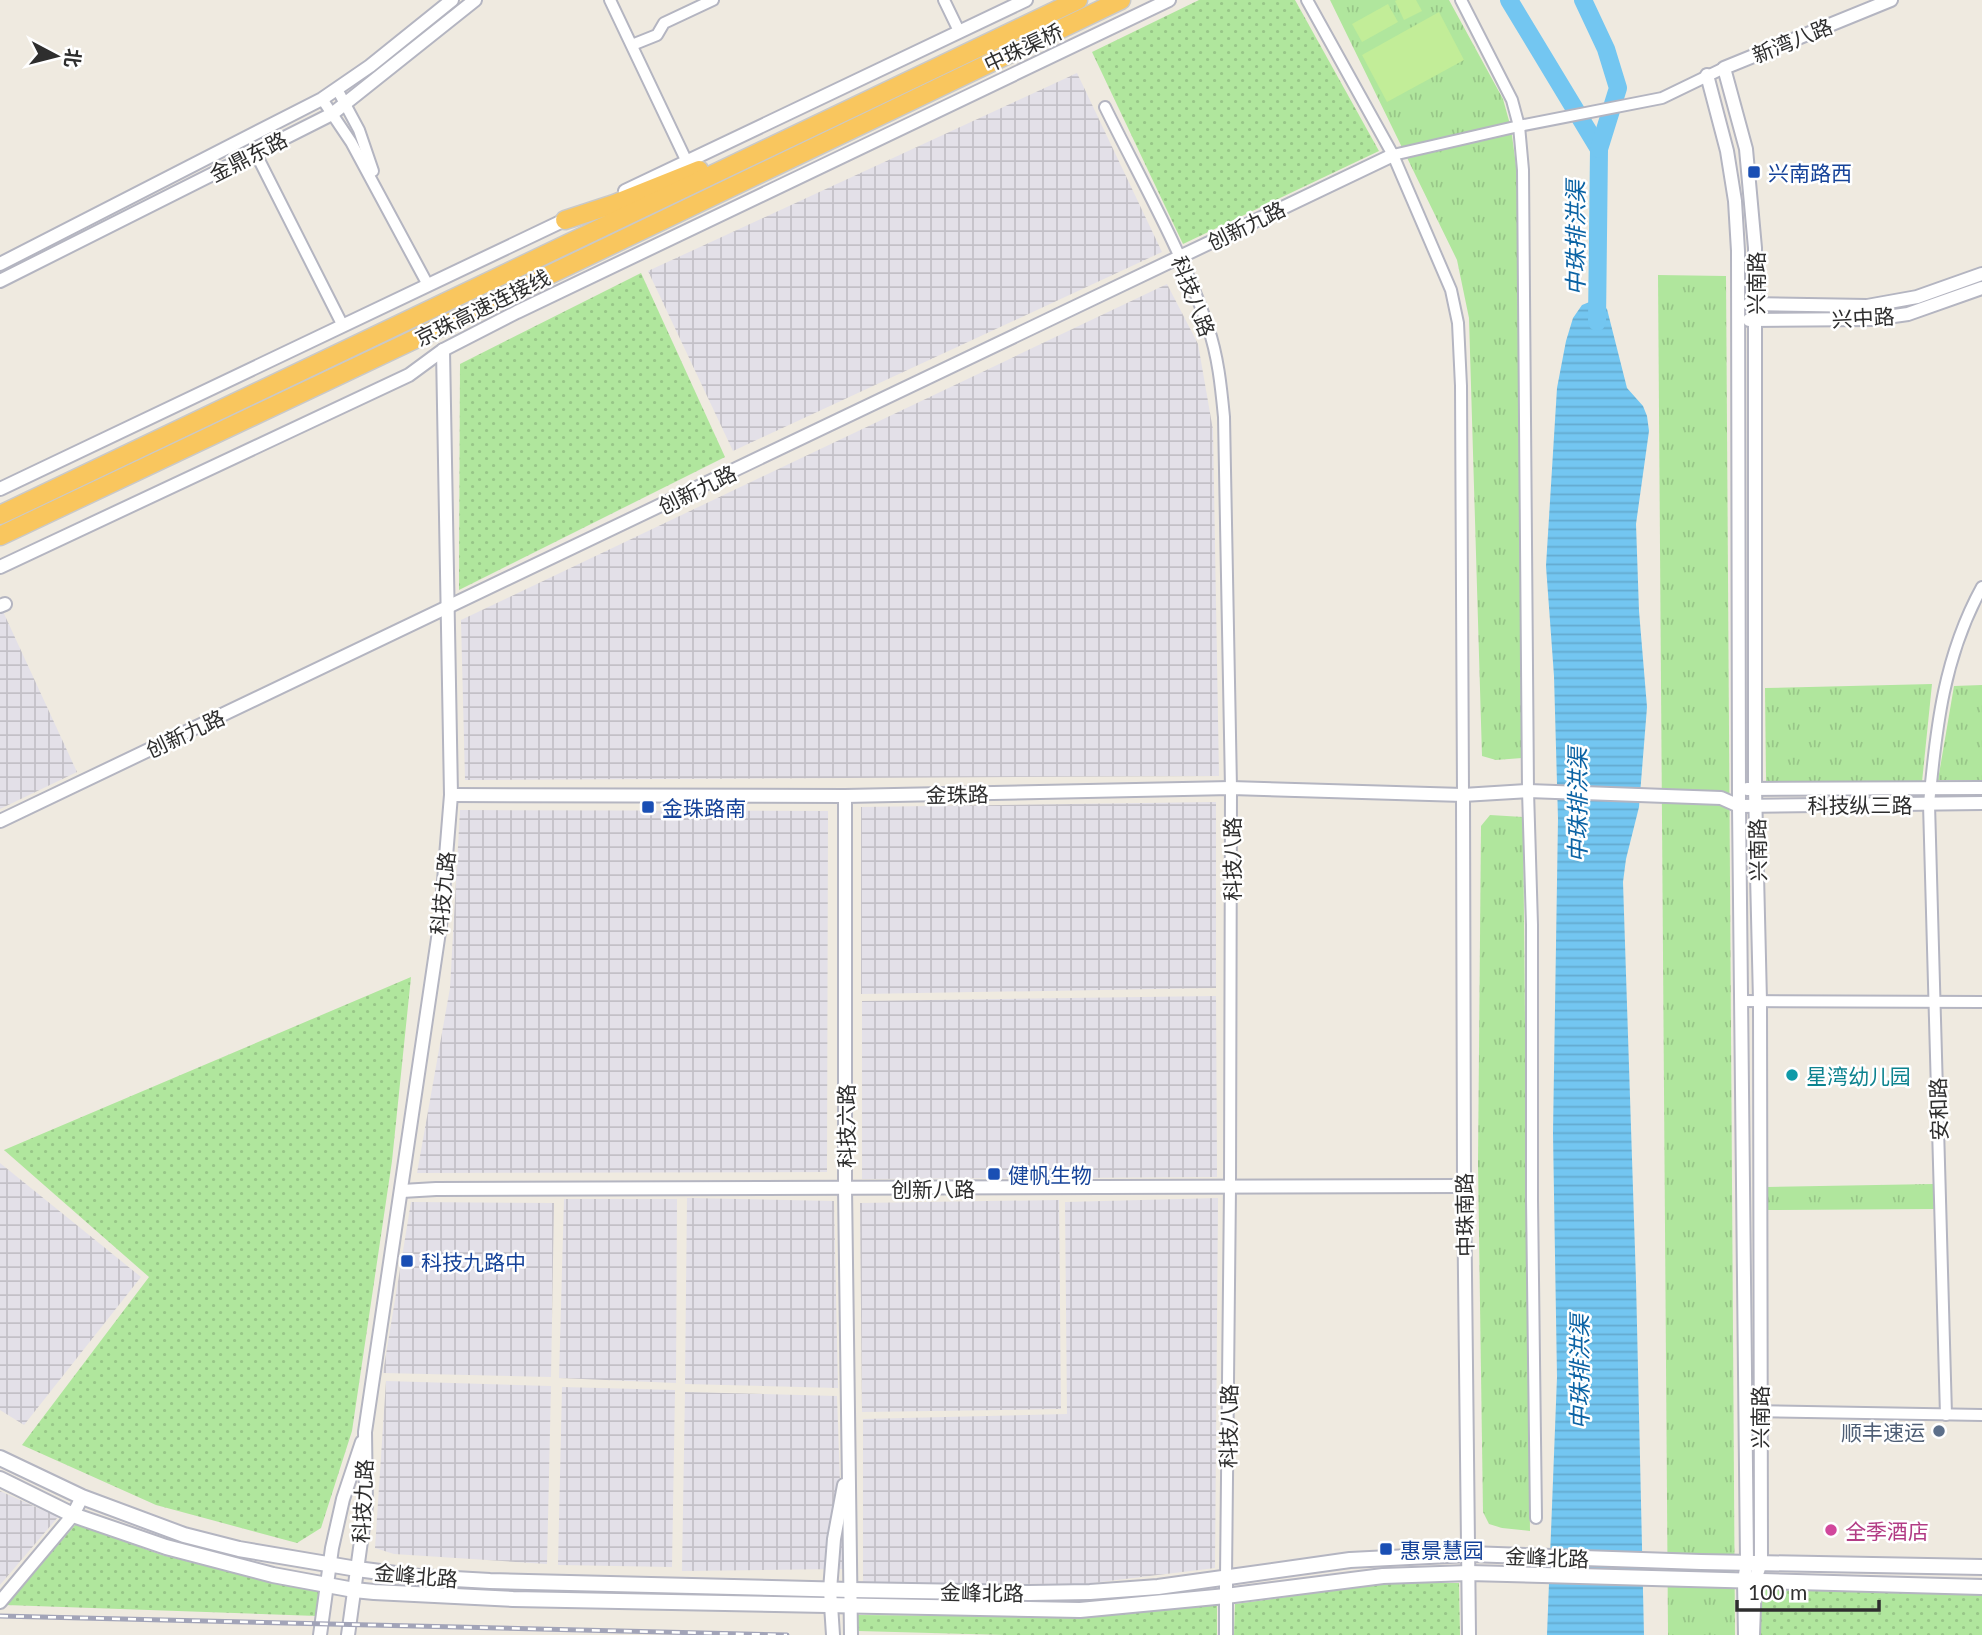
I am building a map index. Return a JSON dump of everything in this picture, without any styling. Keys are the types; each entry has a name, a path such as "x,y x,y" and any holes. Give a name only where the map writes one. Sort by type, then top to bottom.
{"highway":[{"name":"中珠渠桥","path":"960,66 1078,0"},
{"name":"中珠渠桥","path":"960,66 1121,0"},
{"name":"京珠高速连接线","path":"0,514 747,159 960,66"},
{"name":"京珠高速连接线","path":"0,536 449,323 960,66"},
{"path":"565,220 614,204 694,171 747,159"}],"main road":[{"name":"金峰北路","path":"0,1458 82,1497 184,1535 239,1549 419,1577 490,1581 1029,1593 1158,1587 1350,1560 1469,1555 1982,1567"},
{"name":"金峰北路","path":"0,1479 73,1516 166,1547 273,1575 354,1590 513,1599 1080,1610 1226,1596 1383,1576 1469,1573 1982,1587"}],"street":[{"name":"金鼎东路","path":"0,264 322,99 370,66 452,0"},
{"name":"金鼎东路","path":"0,281 332,114 475,0"},
{"path":"610,0 687,162"},
{"path":"632,45 657,35 664,23 713,0"},
{"path":"944,0 959,32"},
{"path":"0,489 1026,0"},
{"path":"0,567 409,375 443,350 517,312 1169,0"},
{"path":"1307,0 1393,155 1451,290 1458,323 1461,400 1463,796"},
{"path":"1461,0 1512,100 1519,126 1523,170 1528,791 1532,925 1535,1518"},
{"path":"1860,12 1869,0"},
{"name":"新湾八路","path":"1724,68 1891,0"},
{"path":"1393,155 1519,126 1662,98 1724,68"},
{"name":"兴南路","path":"1724,68 1746,149 1753,214 1755,304 1755,789 1760,1001 1759,1412 1754,1562 1749,1580 1745,1635"},
{"name":"兴南路","path":"1707,75 1727,151 1737,226 1745,1411 1754,1562"},
{"path":"337,89 359,130 382,197"},
{"path":"322,99 351,142 428,285"},
{"name":"科技八路","path":"1105,107 1179,257 1209,328 1219,369 1224,417 1231,788 1226,1635"},
{"path":"255,152 343,326"},
{"name":"创新九路","path":"0,821 1393,155"},
{"name":"兴中路","path":"1738,304 1867,306 1917,297 1982,274"},
{"name":"兴中路","path":"1738,320 1873,319 1908,314 1982,288"},
{"name":"科技九路","path":"320,1635 343,1499 365,1432 441,918 451,795 443,350"},
{"name":"安和路","path":"1946,1415 1929,804 1942,696 1955,648 1982,587"},
{"name":"金珠路","path":"451,795 845,796 1231,788 1463,796 1528,791 1721,798"},
{"name":"科技纵三路","path":"1739,789 1982,788"},
{"path":"1721,798 1739,789"},
{"name":"科技六路","path":"845,796 845,1188 850,1635"},
{"name":"中珠南路","path":"1463,796 1469,1635"},
{"path":"1721,798 1739,806"},
{"name":"科技纵三路","path":"1739,806 1982,803"},
{"path":"1741,1001 1982,1002"},
{"name":"创新八路","path":"402,1191 1464,1186"},
{"path":"1745,1411 1982,1415"},
{"name":"科技九路","path":"348,1635 366,1505 365,1432"},
{"name":"科技六路","path":"833,1635 831,1590 834,1539 849,1457"},
{"path":"0,1602 73,1516 82,1497"},
{"name":"兴南路","path":"1749,1580 1753,1635"}],"shaded area":[{"path":"1077,73 1162,252 733,451 648,271"},
{"path":"1167,284 1198,344 1213,430 1219,776 465,780 461,620"},
{"path":"0,605 77,772 0,809"},
{"path":"1216,802 1216,988 861,994 861,807"},
{"path":"460,810 828,811 827,1172 417,1173 450,988"},
{"path":"1216,996 1217,1177 862,1179 862,1001"},
{"path":"0,1163 141,1277 24,1425 0,1410"},
{"path":"687,1198 834,1201 838,1388 685,1384"},
{"path":"1218,1198 1215,1568 1084,1584 863,1583 863,1419 1067,1414 1065,1202"},
{"path":"564,1199 677,1199 676,1383 559,1378"},
{"path":"1059,1200 1061,1409 862,1412 860,1203"},
{"path":"411,1202 554,1203 551,1377 383,1373"},
{"path":"386,1381 551,1386 547,1564 394,1554 375,1548"},
{"path":"562,1387 675,1390 672,1567 558,1565"},
{"path":"685,1392 837,1396 843,1569 682,1571"},
{"path":"0,1491 58,1517 0,1585"}],"green space":[{"path":"1199,0 1295,0 1379,151 1183,244 1092,52"},
{"path":"1330,0 1449,0 1503,99 1511,128 1519,188 1522,758 1496,760 1482,756 1469,318 1457,260"},
{"path":"1416,0 1422,11 1404,20 1395,1"},
{"path":"1388,4 1398,22 1362,42 1352,24"},
{"path":"1439,12 1464,60 1387,102 1362,55"},
{"path":"641,273 725,457 459,590 460,364"},
{"path":"1658,275 1726,276 1735,1635 1668,1635"},
{"path":"1932,684 1922,782 1766,781 1765,688"},
{"path":"1982,685 1982,780 1938,780 1954,686"},
{"path":"1490,815 1523,817 1530,1531 1489,1524 1483,1512 1478,1164 1481,826"},
{"path":"411,977 392,1161 352,1431 321,1528 297,1543 156,1505 22,1445 149,1277 4,1150"},
{"path":"1933,1184 1934,1209 1767,1210 1767,1187"},
{"path":"76,1524 162,1555 321,1589 317,1616 6,1605"},
{"path":"1387,1583 1459,1583 1460,1635 1234,1635 1235,1604"},
{"path":"1760,1586 1982,1594 1982,1635 1759,1635"},
{"path":"1217,1605 1217,1635 1005,1635 858,1631 858,1615 1078,1617"}],"water":[{"path":"1597,299 1607,309 1627,388 1643,406 1649,431 1636,524 1639,611 1647,707 1639,807 1623,882 1644,1635 1547,1635 1557,1377 1553,1133 1558,819 1554,676 1546,566 1557,388 1573,318 1582,305"}],"waterway":[{"name":"中珠排洪渠","path":"1509,0 1599,149 1597,322"},
{"path":"1583,0 1606,49 1618,88 1599,149"}],"railway":[{"path":"0,1616 787,1635"}],"place":[{"name":"兴南路西","path":"1754,172"},
{"name":"金珠路南","path":"648,807"},
{"name":"星湾幼儿园","path":"1792,1075"},
{"name":"健帆生物","path":"994,1174"},
{"name":"科技九路中","path":"407,1261"},
{"name":"顺丰速运","path":"1939,1431"},
{"name":"全季酒店","path":"1831,1530"},
{"name":"惠景慧园","path":"1386,1549"}]}
